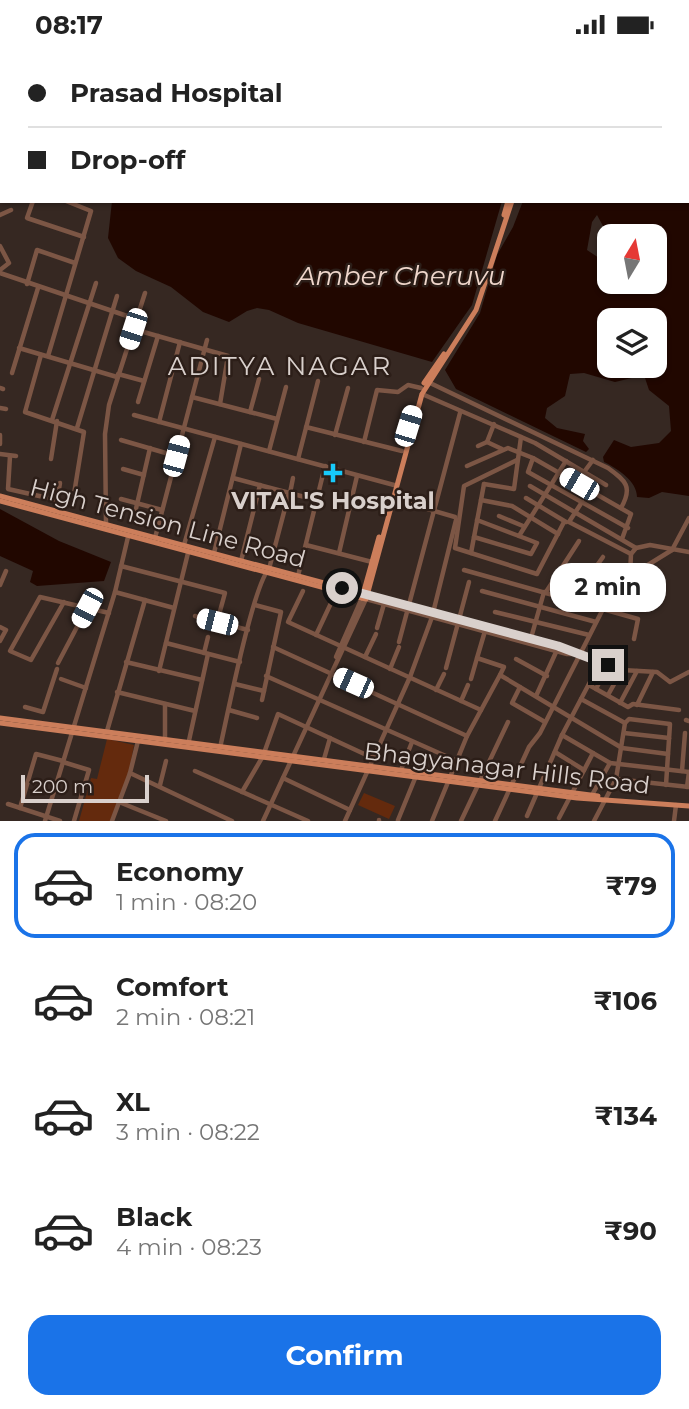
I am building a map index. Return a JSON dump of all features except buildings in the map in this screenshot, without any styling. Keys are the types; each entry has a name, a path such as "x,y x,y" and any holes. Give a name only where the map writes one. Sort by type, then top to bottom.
{"main road":[{"path":"365,596 402,451 421,391 475,305 509,203"},
{"path":"421,391 476,310 509,213 510,203"},
{"path":"365,596 393,499 410,426"},
{"name":"High Tension Line Road","path":"0,498 128,537 365,596"},
{"name":"High Tension Line Road","path":"0,498 106,524 214,553 267,571 298,576 365,596"},
{"name":"Bhagyanagar Hills Road","path":"0,718 606,799 689,806"},
{"name":"Bhagyanagar Hills Road","path":"0,723 36,722 139,738"},
{"name":"Bhagyanagar Hills Road","path":"148,739 164,738 188,744"},
{"name":"Bhagyanagar Hills Road","path":"292,757 324,759 368,768"},
{"name":"Bhagyanagar Hills Road","path":"570,794 606,799"}],"street":[{"path":"32,203 27,218 84,237"},
{"path":"48,356 91,211 71,203"},
{"path":"0,215 11,210"},
{"path":"0,246 9,263 0,272 38,288 136,319"},
{"path":"27,284 37,250 75,263"},
{"path":"51,459 55,421 96,283"},
{"path":"12,373 38,288"},
{"path":"106,524 105,434 109,405 145,293"},
{"path":"77,428 117,296"},
{"path":"133,329 230,358 220,404"},
{"path":"138,402 158,335"},
{"path":"155,538 207,340"},
{"path":"159,422 180,342"},
{"path":"19,348 94,370 145,381"},
{"path":"41,355 25,412 83,432 74,494"},
{"path":"250,412 259,379"},
{"path":"298,459 318,381"},
{"path":"428,382 593,460 625,480 628,495 621,508"},
{"path":"364,442 377,390 398,392 408,385 521,437 606,485"},
{"path":"269,451 286,387"},
{"path":"335,435 348,389"},
{"path":"191,397 277,419"},
{"path":"390,669 399,645 406,608 460,413"},
{"path":"134,415 394,485"},
{"path":"478,446 487,442 494,424"},
{"path":"306,427 402,451"},
{"path":"0,435 0,444"},
{"path":"184,545 215,437"},
{"path":"484,484 514,489 521,437"},
{"path":"121,440 176,456"},
{"path":"478,440 503,450"},
{"path":"214,553 241,444"},
{"path":"135,513 150,448"},
{"path":"467,467 508,448 533,458 631,514 622,539"},
{"path":"0,454 13,456 7,488 57,500 60,483"},
{"path":"533,458 528,472 552,483 628,528"},
{"path":"517,460 464,486 456,548 537,574 558,534 582,502"},
{"path":"584,472 593,460"},
{"path":"519,536 566,461"},
{"path":"298,576 325,466"},
{"path":"123,469 144,475"},
{"path":"339,553 356,476"},
{"path":"471,553 486,476"},
{"path":"233,478 316,500"},
{"path":"220,748 248,630 293,478"},
{"path":"241,561 260,485"},
{"path":"530,486 636,548"},
{"path":"24,503 26,493"},
{"path":"32,505 34,495"},
{"path":"526,498 566,522 631,554"},
{"path":"121,499 162,510"},
{"path":"345,821 410,677 433,615 455,518 393,499"},
{"path":"481,500 512,506 558,534"},
{"path":"499,516 524,527"},
{"path":"495,821 603,609 632,575 672,550 689,518"},
{"path":"474,537 531,554 537,543 477,520"},
{"path":"46,819 116,592 128,537"},
{"path":"530,641 545,592 579,541"},
{"path":"306,545 372,562"},
{"path":"632,575 631,554 636,548 650,545 689,552"},
{"path":"159,671 188,553"},
{"path":"573,599 603,557"},
{"path":"121,566 225,593 217,622"},
{"path":"464,570 638,619 634,639"},
{"path":"0,585 6,571"},
{"path":"436,690 445,671 469,582"},
{"path":"303,591 288,622 481,710"},
{"path":"482,591 596,622"},
{"path":"116,592 174,608"},
{"path":"365,596 384,604 406,608"},
{"path":"365,596 579,654 622,670 653,672 670,681 685,674"},
{"path":"263,821 365,596"},
{"path":"64,603 31,660 10,652 40,597 109,613"},
{"path":"107,731 145,600"},
{"path":"316,635 332,601"},
{"path":"365,657 377,631 384,604"},
{"path":"255,605 281,612 262,700"},
{"path":"25,707 43,712 57,666 87,608"},
{"path":"495,612 589,635"},
{"path":"195,616 248,630"},
{"path":"0,627 6,630 0,641"},
{"path":"461,701 470,682 486,629"},
{"path":"188,744 208,637"},
{"path":"166,643 240,662"},
{"path":"274,647 467,736"},
{"path":"536,696 557,648"},
{"path":"432,821 467,736 504,667 477,658"},
{"path":"516,659 547,676"},
{"path":"126,662 202,680"},
{"path":"527,817 562,735 600,663"},
{"path":"596,689 608,665"},
{"path":"608,695 622,670"},
{"path":"620,703 637,671"},
{"path":"637,705 653,672"},
{"path":"500,675 622,748 668,754"},
{"path":"266,676 457,761"},
{"path":"61,680 86,688"},
{"path":"235,684 264,691"},
{"path":"589,685 628,707 637,705 679,710"},
{"path":"520,687 512,703 545,722"},
{"path":"117,692 195,711"},
{"path":"581,699 625,723"},
{"path":"164,738 166,704"},
{"path":"229,710 257,718"},
{"path":"36,722 37,711"},
{"path":"242,792 264,754 278,714 373,758"},
{"path":"594,821 616,779 625,723 629,719 670,724 666,785"},
{"path":"461,821 508,722"},
{"path":"624,733 669,738"},
{"path":"616,779 688,787 685,733"},
{"path":"562,735 610,763 687,772"},
{"path":"112,821 130,773 139,738"},
{"path":"324,759 330,738"},
{"path":"401,772 412,742"},
{"path":"555,752 584,770"},
{"path":"559,818 593,753"},
{"path":"20,808 36,754 89,769 74,821"},
{"path":"160,785 166,761"},
{"path":"592,795 610,763"},
{"path":"195,771 308,821"},
{"path":"130,773 232,821"},
{"path":"398,820 417,774"},
{"path":"283,778 350,810"},
{"path":"119,802 166,821"},
{"path":"8,804 46,819 60,821"},
{"path":"674,804 674,821"}],"shaded area":[{"path":"107,739 134,745 129,772 110,821 79,821 91,778 97,779"},
{"path":"364,793 395,806 389,819 358,805"}],"water":[{"name":"Amber Cheruvu","path":"112,203 501,203 472,305 432,362 298,323 269,310 257,308 247,311 229,322 203,312 171,287 136,271 118,258 108,238"},
{"name":"Amber Cheruvu","path":"522,203 689,203 689,496 662,492 649,498 637,497 630,481 604,462 603,457 614,440 631,447 659,443 671,431 669,406 649,390 645,378 667,378 667,308 597,308 597,377 584,373 570,374 565,396 547,408 545,418 557,428 585,434 583,441 589,449 586,452 456,389 445,370 480,313 497,255 513,227"},
{"name":"Amber Cheruvu","path":"601,378 632,378 615,382"},
{"path":"0,509 59,541 111,562 104,581 37,586 30,582 33,571 0,556"}],"place":[{"name":"VITAL'S Hospital","path":"333,473"}],"district":[{"name":"ADITYA NAGAR","path":"280,366"}],"route":[{"path":"342,588 558,646 608,665"}]}
